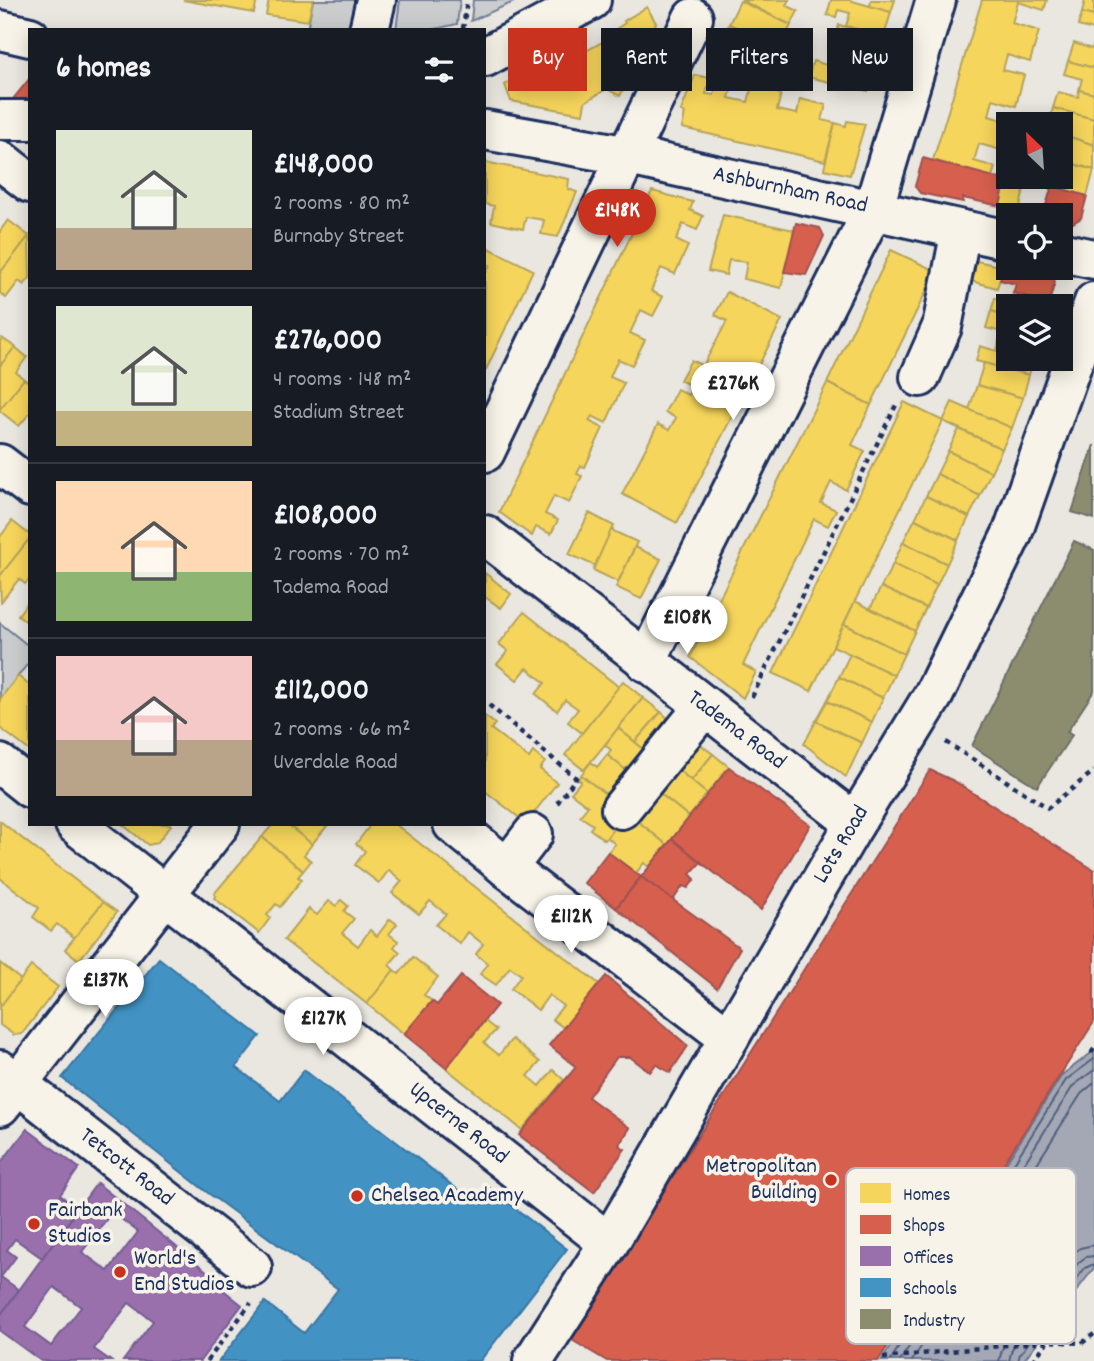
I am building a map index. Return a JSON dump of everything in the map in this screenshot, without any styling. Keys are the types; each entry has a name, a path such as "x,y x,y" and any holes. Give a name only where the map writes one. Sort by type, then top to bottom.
{"main road":[{"path":"369,28 376,0"},
{"path":"486,56 591,0"},
{"path":"646,662 873,210 936,0"},
{"path":"486,450 693,18"},
{"path":"0,30 28,37"},
{"path":"0,120 28,120"},
{"name":"Ashburnham Road","path":"486,129 629,156 996,237"},
{"path":"920,377 942,327 961,230"},
{"path":"1073,255 1094,259"},
{"name":"Lots Road","path":"533,1361 609,1243 855,823 934,694 1012,534 1094,302"},
{"path":"0,464 28,485"},
{"name":"Tadema Road","path":"486,536 855,823"},
{"path":"621,809 704,707"},
{"path":"0,764 28,786"},
{"name":"Upcerne Road","path":"77,826 609,1243"},
{"path":"6,1086 164,896 217,826"},
{"path":"455,826 729,1038"},
{"path":"507,868 533,834"},
{"name":"Tetcott Road","path":"6,1086 251,1285"}],"path":[{"path":"463,28 467,0"},
{"path":"736,730 909,380 920,377"},
{"path":"489,705 576,778 533,834"},
{"path":"936,736 1048,808 1094,771"},
{"path":"207,1361 251,1285"},
{"path":"1076,1343 1082,1343 1094,1334"},
{"path":"883,1358 1030,1344"},
{"path":"1033,1361 1045,1344"}],"shaded area":[{"path":"313,0 365,0 359,28 307,28"},
{"path":"400,0 460,0 457,24 440,28 396,28"},
{"path":"473,0 518,0 471,21"},
{"path":"0,623 28,645 28,664 0,699"}],"water":[{"path":"1094,1051 1094,1268 1076,1292 1076,1168 1003,1168 1062,1075"},
{"path":"892,1344 1036,1344 1023,1361 881,1361"}],"building: Homes":[{"path":"183,0 257,0 254,13"},
{"path":"269,0 313,0 308,21 266,15"},
{"path":"741,0 789,0 786,5 798,11 791,25"},
{"path":"831,0 849,0 891,12 887,28 846,26 850,13 838,10 836,17 827,15"},
{"path":"871,0 895,0 891,12 870,6"},
{"path":"982,0 1047,0 1044,10 1018,2 1012,23 1039,31 1030,62 1007,55 1003,70 1024,75 1016,106 993,99 989,116 996,118 996,149 979,144 974,161 995,167 992,177 933,160"},
{"path":"1085,0 1094,0 1094,16 1082,13"},
{"path":"740,1 791,25 790,28 738,28 729,24"},
{"path":"647,7 656,23 654,28 618,28"},
{"path":"1082,13 1094,16 1094,30 1078,26"},
{"path":"601,42 601,91 604,91 585,102 583,114 511,101 505,85 508,83 508,91 587,91 587,50"},
{"path":"1074,43 1092,49 1094,43 1094,68 1068,61"},
{"path":"813,61 827,65 827,81 813,78"},
{"path":"1068,61 1094,68 1094,94 1079,90 1082,79 1064,74"},
{"path":"695,75 706,77 706,94 731,91 729,98 748,102 751,91 781,94 777,110 797,114 800,99 826,105 822,120 835,123 825,161 682,128 685,113 681,111 689,91 692,91"},
{"path":"1079,90 1094,94 1094,119 1053,108 1058,92 1078,97"},
{"path":"1053,108 1068,112 1052,112"},
{"path":"1073,113 1094,119 1094,145 1073,138"},
{"path":"847,121 865,124 850,175 824,169 835,123 846,126"},
{"path":"1073,138 1094,145 1094,170 1073,164"},
{"path":"486,162 569,179 568,189 577,192 558,237 541,234 544,220 526,217 523,229 491,222 494,206 486,204"},
{"path":"1073,164 1094,170 1087,196 1062,189 1073,189"},
{"path":"1004,189 1024,189 1021,203 1001,203"},
{"path":"652,191 693,202 690,210 703,216 697,230 683,224 676,240 688,246 675,274 661,268 651,291 663,297 653,316 641,310 630,333 645,340 632,365 618,359 610,377 624,383 606,423 592,416 589,421 603,428 585,467 581,466 577,474 582,476 569,503 554,496 545,514 558,520 551,534 536,527 532,536 499,512"},
{"path":"723,215 794,230 781,288 744,279 747,262 729,260 726,275 708,271"},
{"path":"8,220 28,237 0,273 0,231"},
{"path":"28,237 28,280 24,285 19,281 6,298 0,293 0,273"},
{"path":"486,246 533,270 486,370 486,273 490,265 486,263"},
{"path":"891,250 936,271 871,405 827,383"},
{"path":"972,260 996,265 996,280 1000,280 997,288 967,280"},
{"path":"727,292 782,320 677,523 622,494 658,424 669,430 676,418 665,412 677,389 688,395 693,387 680,380 691,360 703,366 727,321 715,315"},
{"path":"996,298 996,312 991,311"},
{"path":"991,311 996,312 996,330 986,328"},
{"path":"2,338 15,347 0,366 0,341"},
{"path":"980,346 996,351 996,366 976,361"},
{"path":"15,347 27,357 16,372 24,379 0,409 0,366"},
{"path":"984,363 996,366 996,371 1014,371 1029,375 1023,398 977,385"},
{"path":"1014,371 1030,371 1029,375"},
{"path":"24,379 28,382 28,415 19,426 0,409"},
{"path":"827,383 871,405 852,445 865,451 846,490 831,482 821,503 836,510 828,526 814,519 743,665 756,672 743,698 690,657"},
{"path":"977,385 1023,398 1012,428 969,410"},
{"path":"904,402 943,421 811,691 773,673"},
{"path":"952,402 1012,428 1002,449 943,421"},
{"path":"959,429 1002,449 991,472 948,451"},
{"path":"948,451 991,472 980,496 937,474"},
{"path":"937,474 980,496 969,517 926,496"},
{"path":"926,496 969,517 958,540 915,519"},
{"path":"589,513 614,526 595,566 569,554"},
{"path":"915,519 958,540 947,564 903,542"},
{"path":"12,521 28,533 28,541 0,576 0,537"},
{"path":"611,530 637,542 618,582 593,570"},
{"path":"28,541 28,581 25,584 19,579 1,602 0,576"},
{"path":"903,542 947,564 937,585 893,564"},
{"path":"635,547 661,559 641,599 616,587"},
{"path":"893,564 937,585 926,608 881,587"},
{"path":"486,574 511,594 501,608 486,598"},
{"path":"881,587 926,608 915,631 870,609"},
{"path":"855,601 915,631 904,654 844,624"},
{"path":"28,602 28,623 18,615"},
{"path":"524,612 619,687 582,733 568,722 578,709 565,700 557,711 536,694 545,683 527,668 517,680 497,664 508,651 499,644"},
{"path":"844,624 904,654 894,675 833,646"},
{"path":"850,654 894,675 883,698 839,677"},
{"path":"18,676 28,684 28,749 0,728 0,699"},
{"path":"839,677 883,698 872,722 827,701"},
{"path":"623,681 643,698 584,770 565,755"},
{"path":"643,698 661,712 635,742 618,728"},
{"path":"827,701 872,722 862,743 816,721"},
{"path":"661,712 679,728 654,758 635,742"},
{"path":"486,717 495,724 491,729 529,758 533,752 545,762 540,769 557,783 526,823 486,792"},
{"path":"816,721 862,743 846,777 804,744"},
{"path":"618,728 654,758 637,779 607,755 611,750 605,745"},
{"path":"697,742 713,754 691,781 676,768"},
{"path":"713,754 729,767 707,794 691,781"},
{"path":"607,755 637,779 617,803 581,775 591,762 597,767"},
{"path":"676,768 707,794 689,817 657,791"},
{"path":"581,775 617,803 622,818 605,840 590,829 593,825 580,816 588,806 571,793 581,781 578,779"},
{"path":"657,791 689,817 667,845 634,818"},
{"path":"622,818 634,818 667,845 649,867 644,863 636,873 608,852 615,844 607,837"},
{"path":"0,821 103,902 75,938 57,924 51,931 33,917 39,908 0,878"},
{"path":"124,826 170,826 157,843 148,845"},
{"path":"271,826 290,826 312,844 304,855 311,861 303,871 262,837"},
{"path":"290,826 327,826 312,844"},
{"path":"370,826 398,826 599,984 564,1028 552,1019 563,1006 549,995 538,1010 511,989 521,975 510,967 496,985 480,974 488,964 476,954 483,944 468,932 460,944 436,925 446,914 430,901 419,914 392,893 402,881 389,870 379,883 355,865 365,851 356,844"},
{"path":"262,837 303,871 298,877 302,879 280,907 276,904 267,915 270,918 259,933 214,898 214,894"},
{"path":"341,900 348,906 344,911 354,919 342,933 358,946 370,930 377,936 390,919 397,924 389,934 398,941 394,947 400,952 389,965 394,970 367,1004 284,940 309,909 317,915 329,901 336,906"},
{"path":"103,902 117,912 79,960 65,949"},
{"path":"413,957 438,977 424,995 432,1001 404,1034 367,1004 394,970 399,974"},
{"path":"0,963 21,980 0,1007"},
{"path":"31,966 58,987 22,1034 14,1035 0,1025 0,1007"},
{"path":"485,1021 496,1030 484,1043 499,1055 512,1039 540,1062 528,1076 540,1086 553,1070 564,1080 522,1130 446,1068"}],"building: Shops":[{"path":"28,80 28,110 13,99"},
{"path":"923,158 996,178 996,189 1003,189 1001,203 996,205 963,198 963,202 920,193 915,186"},
{"path":"1051,189 1062,189 1087,196 1081,218 1073,223 1073,203 1047,203"},
{"path":"796,223 820,228 824,236 806,275 784,272"},
{"path":"1000,280 1055,282 1051,294 1013,293 1016,284"},
{"path":"729,767 810,825 761,910 672,839"},
{"name":"Metropolitan Building","path":"930,770 954,781 1094,870 1094,1022 1001,1168 846,1168 846,1344 889,1344 878,1361 607,1361 570,1339"},
{"path":"672,839 701,862 690,874 695,879 688,888 683,886 673,900 641,877"},
{"path":"608,852 641,877 616,908 584,883"},
{"path":"641,877 740,948 717,988 616,908"},
{"path":"461,976 497,1005 446,1068 404,1034 432,1001 437,1005"},
{"path":"606,976 688,1046 670,1073 656,1064 650,1072 630,1057 617,1057 588,1097 630,1128 619,1145 625,1149 594,1192 519,1135 576,1067 549,1045"}],"building: Offices":[{"name":"Fairbank Studios","path":"27,1129 79,1168 60,1195 78,1209 42,1258 15,1239 7,1250 16,1257 1,1277 19,1290 0,1316 0,1164"},
{"name":"World's End Studios","path":"97,1183 209,1273 206,1276 242,1305 200,1361 123,1361 153,1321 129,1303 94,1349 111,1361 41,1361 0,1331 0,1316","holes":["112,1212 138,1232 108,1271 82,1252","54,1287 81,1307 51,1346 25,1327"]}],"building: Schools":[{"name":"Chelsea Academy","path":"159,958 260,1036 236,1067 280,1101 304,1070 475,1203 488,1187 567,1249 480,1361 219,1361 265,1302 304,1333 338,1289 208,1193 62,1078"}],"building: Industry":[{"path":"1094,445 1094,519 1072,512"},
{"path":"1074,541 1094,550 1094,691 1067,732 1072,735 1037,787 972,746"}],"place":[{"name":"Metropolitan Building","path":"831,1180"},
{"name":"Chelsea Academy","path":"357,1196"},
{"name":"Fairbank Studios","path":"34,1224"},
{"name":"World's End Studios","path":"120,1272"}]}
